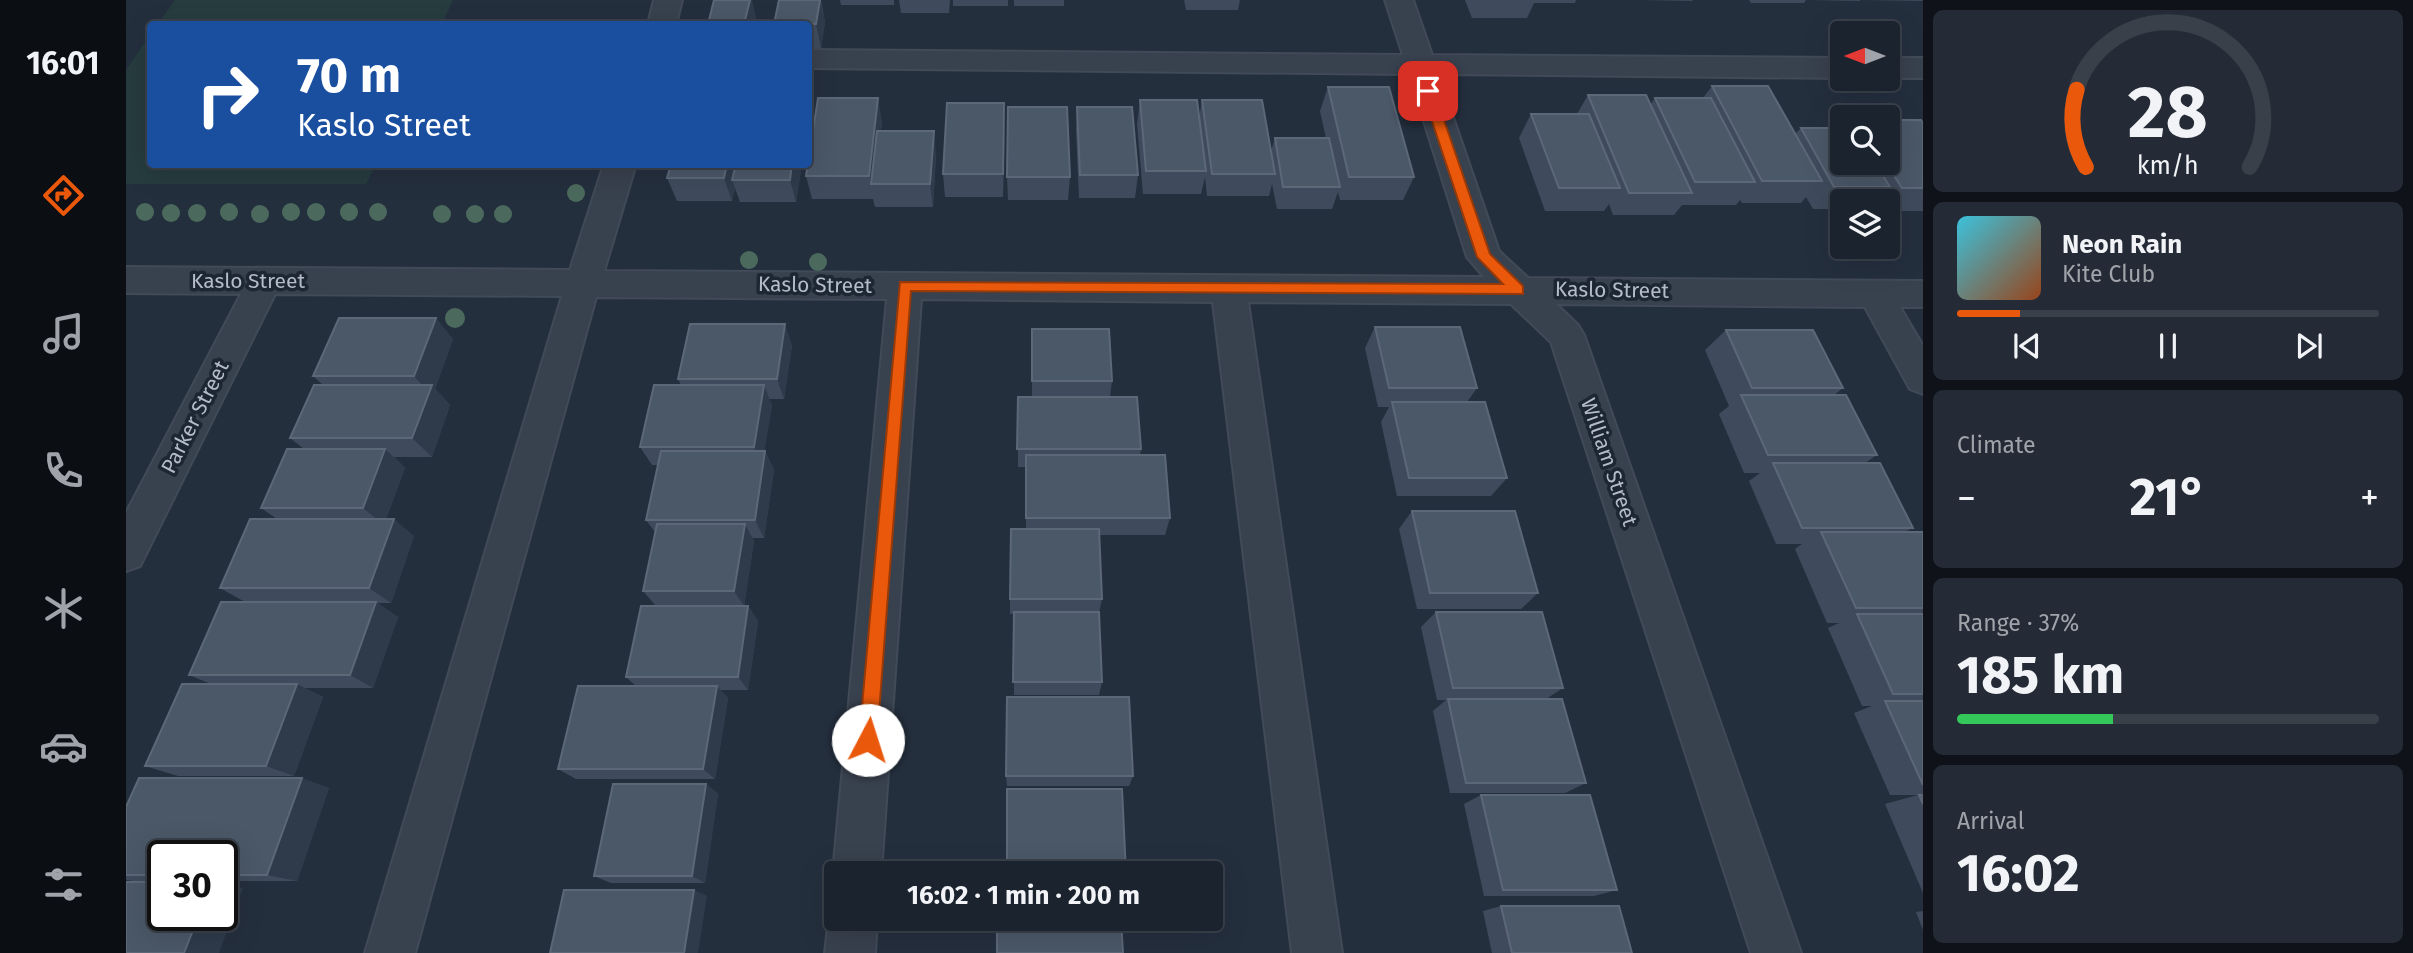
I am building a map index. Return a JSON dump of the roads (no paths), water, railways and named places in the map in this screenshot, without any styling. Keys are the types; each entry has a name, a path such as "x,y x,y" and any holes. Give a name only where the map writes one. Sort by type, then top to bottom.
{"street":[{"path":"663,21 668,0"},
{"name":"William Street","path":"1399,0 1484,257 1566,335 1776,953"},
{"path":"812,59 1830,68"},
{"path":"1900,68 1923,68"},
{"path":"390,953 619,168"},
{"name":"Kaslo Street","path":"126,280 1923,294"},
{"name":"Parker Street","path":"126,553 265,281"},
{"path":"858,861 905,286"},
{"path":"1229,290 1317,953"},
{"path":"1875,294 1923,379"},
{"path":"850,953 852,931"}]}
